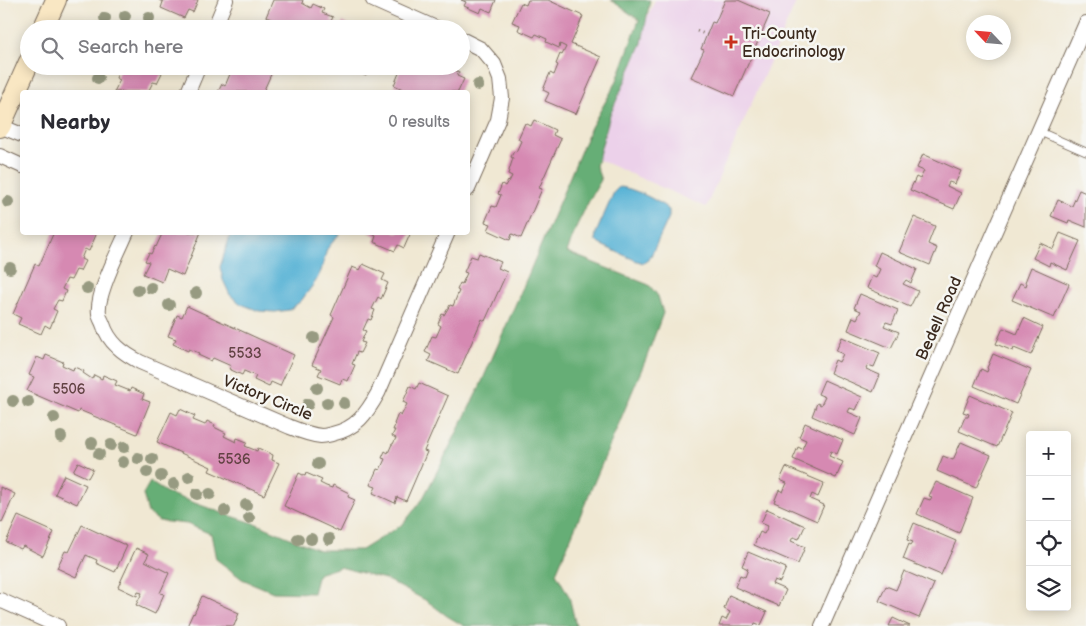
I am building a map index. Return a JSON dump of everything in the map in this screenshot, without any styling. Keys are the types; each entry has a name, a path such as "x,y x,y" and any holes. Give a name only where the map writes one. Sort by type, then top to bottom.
{"main road":[{"path":"47,20 56,0"},
{"path":"0,126 23,75"}],"street":[{"path":"218,20 226,0"},
{"path":"373,0 418,20"},
{"name":"Bedell Road","path":"822,626 1086,24"},
{"path":"470,43 481,48 494,64 500,79 502,98 498,120 470,184"},
{"path":"189,90 195,75"},
{"path":"0,126 20,134"},
{"path":"0,156 20,165"},
{"name":"Victory Circle","path":"126,235 106,279 98,312 113,343 127,355 140,362 290,427 323,436 340,432 356,423 370,409 447,235"},
{"path":"0,600 58,626"}],"lane":[{"path":"1038,131 1086,152"}],"path":[{"path":"697,31 707,35"}],"shaded area":[{"path":"655,0 797,0 706,207 588,155"}],"green space":[{"path":"611,0 650,0 642,43 610,115 596,166 601,180 578,223 567,252 649,285 658,296 663,313 646,359 556,573 569,596 576,626 464,626 427,601 385,579 340,567 318,574 313,593 273,592 242,579 216,559 211,534 187,524 159,521 148,513 143,494 150,482 167,493 257,524 319,550 361,550 403,524 422,500 480,386 591,127 616,83 639,20"}],"water":[{"path":"619,187 631,189 645,195 669,210 669,217 650,258 644,263 599,244 595,240 596,233 614,192"},
{"path":"230,235 338,235 327,249 316,281 301,301 289,310 275,312 259,311 241,304 230,295 223,280 220,267"}],"building":[{"path":"159,0 198,0 193,12 188,10 184,18 161,8 163,2"},
{"path":"273,0 303,0 302,3 311,8 313,4 324,9 322,13 333,17 332,20 271,20 266,17"},
{"path":"461,0 496,0 491,12 482,8 480,13 464,6 466,2"},
{"path":"528,0 548,0 583,16 571,44 601,57 576,114 545,101 549,93 543,90 550,73 554,75 560,54 562,55 566,47 560,44 559,48 546,42 547,39 536,34 534,37 518,30 520,25 512,22 521,3 526,5"},
{"name":"Tri-County Endocrinology","path":"725,0 738,0 770,14 734,96 691,77 704,50 701,49 712,22 715,23"},
{"path":"117,75 161,75 157,83 153,82 149,90 115,90 120,80 116,78"},
{"path":"230,75 271,75 264,90 219,90 222,84 225,86"},
{"path":"398,75 458,75 464,79 459,90 405,90 394,85"},
{"path":"534,120 555,130 553,135 561,139 539,188 542,189 521,238 512,234 510,240 488,230 491,224 485,222 492,206 496,207 501,195 498,194 502,184 505,186 512,176 508,174 513,158 511,157 514,151 516,152 521,141 518,139 525,123 531,126"},
{"path":"923,154 961,171 955,184 949,182 947,186 961,193 954,209 910,190 916,177 920,179 924,171 917,168"},
{"path":"1079,190 1086,193 1086,227 1069,220 1068,223 1051,216 1058,200 1072,206"},
{"path":"914,217 935,226 928,244 937,248 930,265 899,252"},
{"path":"1060,233 1080,241 1067,270 1050,262 1049,266 1033,258 1040,243 1053,249"},
{"path":"53,235 96,235 89,251 85,249 81,259 85,261 80,271 76,270 71,280 67,279 62,289 66,291 62,301 58,300 53,309 57,311 50,328 45,325 41,334 18,324 21,318 13,314 35,264 39,266"},
{"path":"162,235 200,235 183,276 167,269 162,282 143,274 149,262 145,261 149,253 151,254"},
{"path":"374,235 410,235 404,248 398,245 395,251 374,242 376,236"},
{"path":"880,252 917,269 911,283 906,280 903,284 918,291 910,307 867,288 872,276 876,278 880,269 874,266"},
{"path":"479,253 501,262 498,268 507,272 485,321 482,319 458,374 428,361 431,355 425,352 432,336 436,337 441,326 438,324 442,314 444,315 450,305 453,306 459,291 457,290 467,273 464,272 471,256 477,258"},
{"path":"363,264 385,274 382,280 388,283 381,299 378,297 372,309 375,310 371,320 368,319 363,330 366,331 361,342 365,343 360,353 357,352 352,364 355,365 348,381 342,379 340,384 318,375 321,369 312,365 334,317 331,315 352,267 360,270"},
{"path":"1031,267 1069,284 1054,318 1012,300 1020,283 1026,286 1027,283 1025,282"},
{"path":"860,294 898,310 892,324 886,322 884,326 899,332 891,348 848,330 853,317 857,319 861,311 854,308"},
{"path":"187,306 294,355 280,386 271,382 269,387 254,380 256,376 244,371 242,375 229,369 231,366 213,358 211,361 198,355 199,353 189,349 188,351 173,344 176,339 168,336 177,315 182,317"},
{"path":"1024,318 1043,327 1031,355 1014,348 1013,351 996,344 1003,328 1017,334"},
{"path":"842,337 880,353 874,367 868,365 866,369 880,375 873,392 830,373 835,360 839,362 843,354 836,351"},
{"path":"993,354 1031,370 1016,404 974,386 981,369 987,372"},
{"path":"46,355 63,362 62,365 73,370 74,367 84,371 83,373 92,379 94,375 102,379 103,375 117,381 115,385 130,391 131,388 144,394 142,399 150,402 137,434 79,410 78,413 27,391 34,377 29,375 37,357 44,360"},
{"path":"824,380 862,397 856,410 850,408 848,412 862,418 855,435 812,416 817,403 821,405 825,397 818,394"},
{"path":"419,383 448,396 424,451 427,452 406,501 397,497 395,503 373,493 376,487 370,485 377,469 380,470 385,459 382,458 385,451 388,453 396,438 392,436 395,430 393,430 394,424 398,414 401,416 407,404 403,402 410,386 416,389"},
{"path":"970,395 1012,413 997,447 959,431 965,417 968,417 969,414 963,412"},
{"path":"180,409 195,416 193,420 205,425 207,421 215,425 214,427 226,433 224,436 236,442 237,438 247,442 245,446 257,451 258,448 273,455 272,460 279,463 264,495 209,471 211,467 157,442 171,412 177,415"},
{"path":"805,423 843,440 837,454 831,451 829,456 843,462 836,478 793,459 798,447 802,449 806,440 799,437"},
{"path":"961,442 991,455 976,488 937,471 943,456 953,460"},
{"path":"78,462 93,469 88,478 73,471"},
{"path":"786,467 824,483 818,497 812,494 810,499 824,505 817,521 774,502 779,490 783,492 787,483 780,480"},
{"path":"299,473 305,476 306,473 322,480 320,483 326,486 332,488 333,485 349,493 348,497 355,500 340,532 284,506"},
{"path":"64,475 86,485 77,504 55,494"},
{"path":"936,482 973,498 959,533 917,514 924,498 930,500 932,497 929,496"},
{"path":"0,487 15,494 2,522 0,521"},
{"path":"767,509 805,526 799,539 793,537 791,541 805,547 798,564 754,545 760,532 764,534 768,526 761,523"},
{"path":"18,516 54,532 43,556 23,546 21,549 6,542"},
{"path":"914,523 956,541 941,575 903,559 909,544 911,545 913,542 907,540"},
{"path":"82,525 127,546 115,572 96,563 97,560 86,555 76,577 57,568 65,551 69,552"},
{"path":"136,548 149,554 145,561 169,573 160,593 164,594 155,614 136,605 142,593 138,592 137,596 118,587"},
{"path":"748,552 786,568 780,582 774,580 772,584 786,590 779,606 735,587 740,575 745,577 748,569 742,566"},
{"path":"904,571 934,584 919,618 879,601 886,586 896,590"},
{"path":"729,595 767,612 761,625 755,623 754,626 719,626 722,618 726,620 730,612 724,609"},
{"path":"202,596 239,613 234,626 187,626"},
{"path":"893,618 910,626 889,626"}],"place":[{"name":"Tri-County Endocrinology","path":"731,42"}]}
